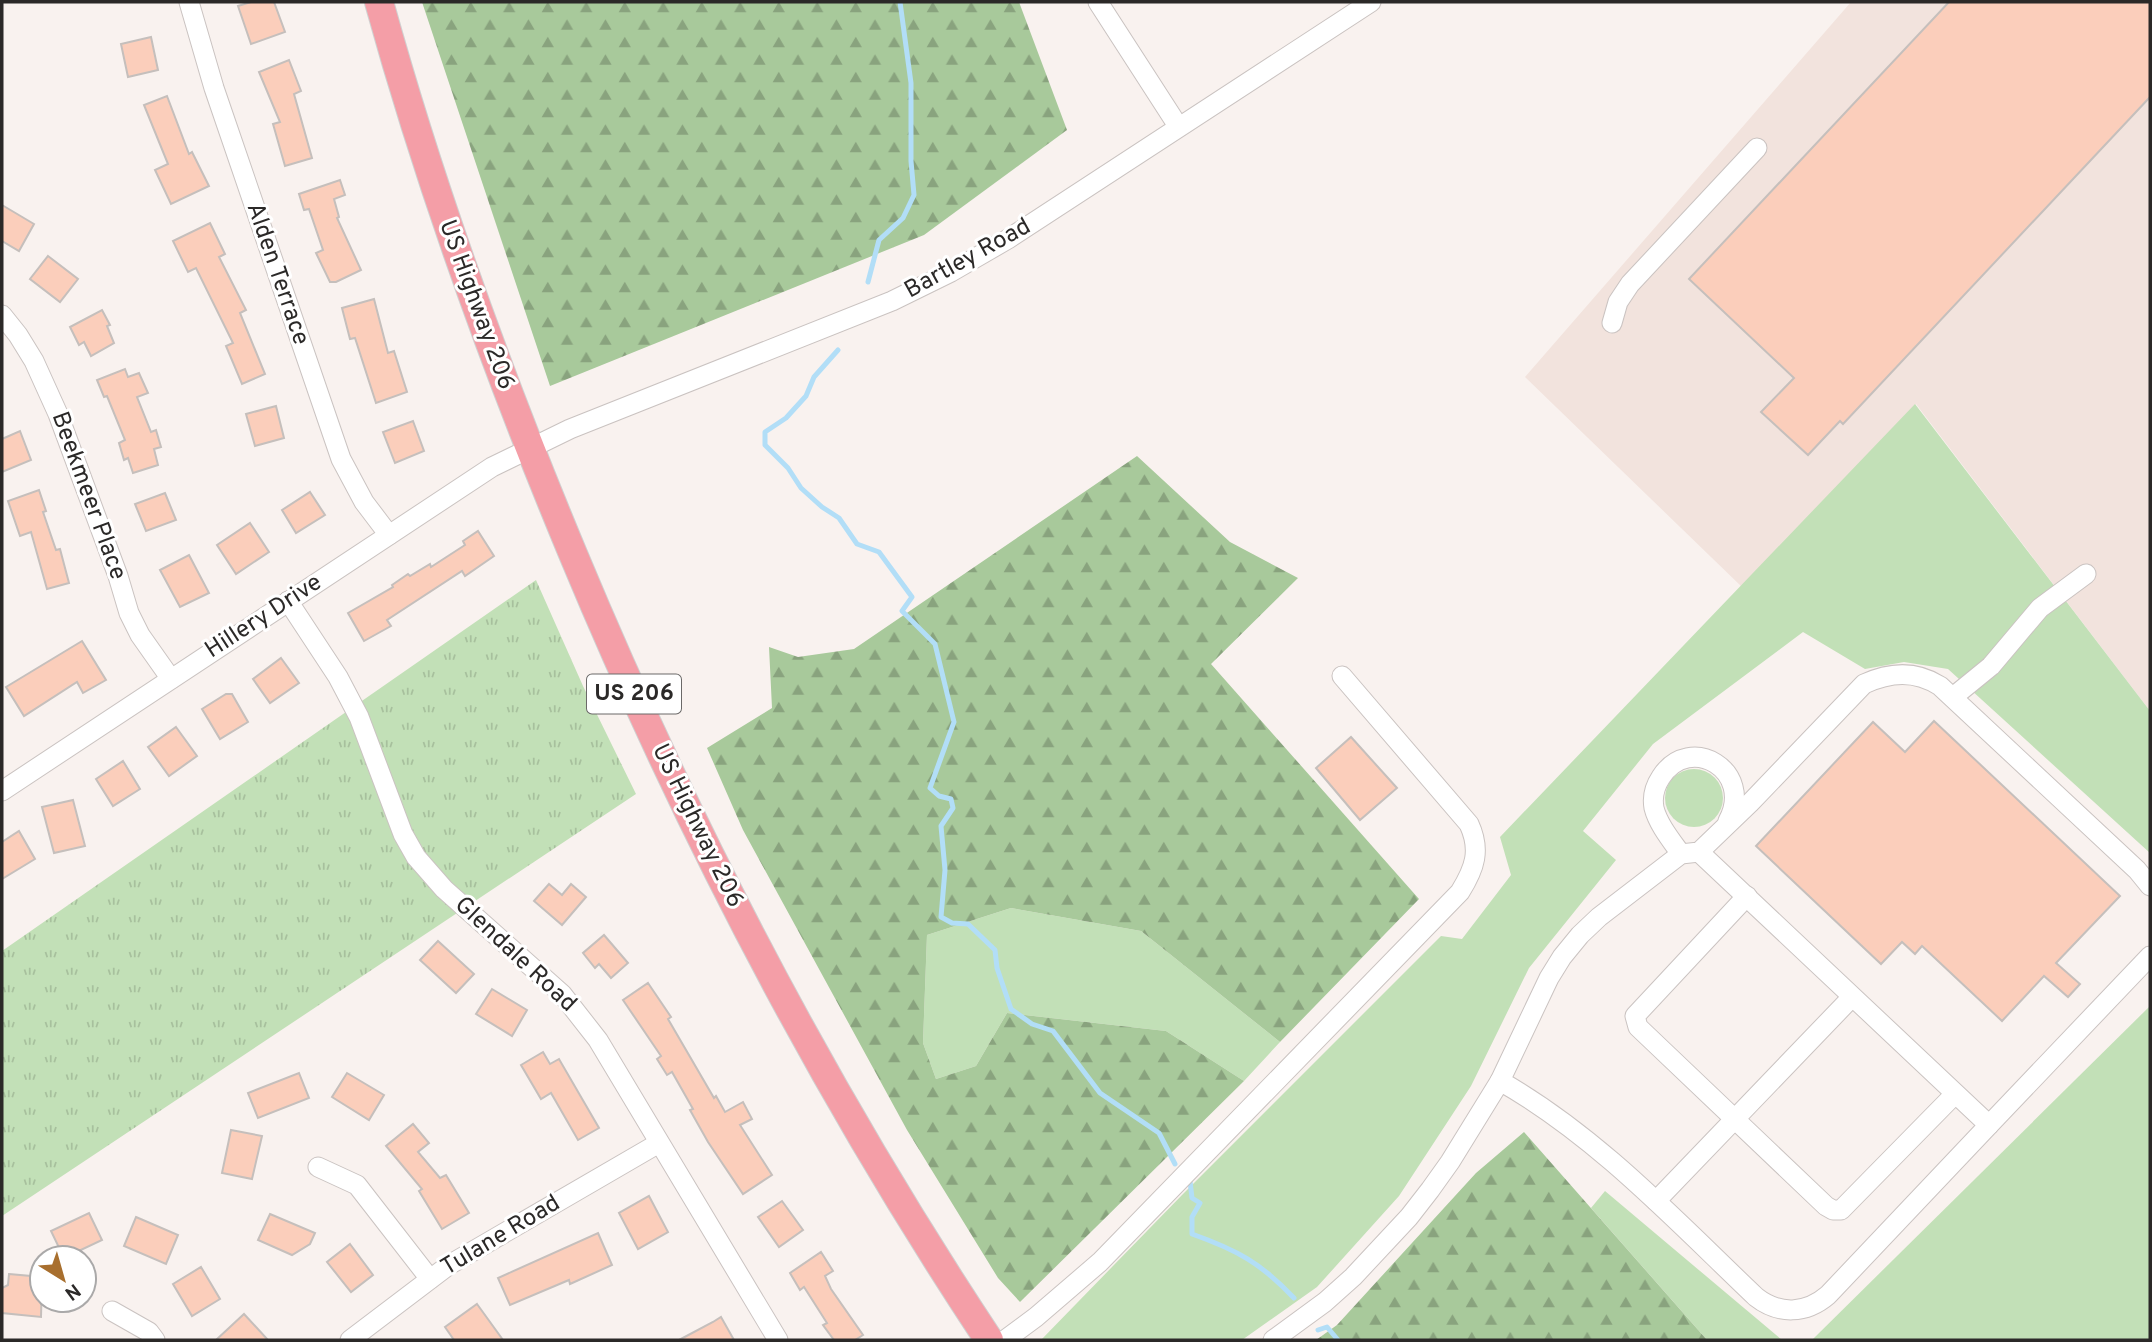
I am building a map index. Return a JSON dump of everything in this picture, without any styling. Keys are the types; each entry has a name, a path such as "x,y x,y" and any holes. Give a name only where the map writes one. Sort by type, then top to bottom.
{"highway":[{"name":"US Highway 206","path":"379,2 452,238 529,448 603,627 729,894 805,1035 863,1137 989,1340"}],"street":[{"name":"Alden Terrace","path":"189,2 214,88 341,459 364,502 389,535"},
{"path":"1098,2 1178,126"},
{"name":"Bartley Road","path":"529,448 922,287 1008,239 1371,2"},
{"path":"1612,323 1618,302 1630,284 1757,148"},
{"name":"Beekmeer Place","path":"2,315 34,361 58,414 129,613 171,679"},
{"name":"Hillery Drive","path":"2,791 492,467 529,448"},
{"path":"1953,697 1991,666 2040,608 2085,574"},
{"name":"Glendale Road","path":"288,601 338,677 359,717 403,834 416,857 444,889 562,994 597,1040 778,1340"},
{"path":"1273,1340 1335,1294 1409,1217 1450,1161 1500,1081 1543,990 1571,946 1599,916 1690,853 1750,803 1864,684 1881,677 1910,674 1933,681 2137,870 2150,886"},
{"path":"1005,1340 1037,1317 1100,1262 1460,892 1471,874 1476,858 1476,842 1469,824 1342,676"},
{"path":"1725,825 1733,812 1735,798 1732,783 1723,769 1708,760 1694,757 1671,765 1657,782 1654,801 1660,821 1690,853 1747,896 1989,1125"},
{"path":"1747,896 1635,1016 1638,1027 1735,1120 1826,1206 1841,1210 1955,1094"},
{"path":"1500,1081 1530,1098 1595,1148 1656,1201 1765,1304 1784,1310 1803,1309 1828,1296 2150,956"},
{"path":"1656,1201 1852,997"},
{"name":"Tulane Road","path":"350,1340 430,1279 493,1238 659,1143"},
{"path":"318,1167 358,1185 430,1279"},
{"path":"112,1311 149,1332 155,1340"}],"shaded area":[{"path":"1851,2 2150,2 2150,711 1916,404 1742,587 1525,377"}],"green space":[{"path":"422,2 1019,2 1067,130 924,235 550,386"},
{"path":"1915,404 2150,711 2150,853 1948,669 1904,662 1865,669 1803,632 1653,744 1583,831 1616,860 1529,968 1471,1086 1399,1196 1317,1287 1242,1340 1041,1340 1441,936 1462,939 1511,875 1500,837"},
{"path":"1137,456 1230,542 1298,578 1211,664 1419,899 1280,1042 1141,931 1011,908 927,935 923,1043 936,1079 976,1066 1007,1013 1166,1031 1244,1081 1020,1302 998,1278 907,1130 743,830 707,748 772,708 769,647 798,657 854,649"},
{"path":"536,580 583,686 636,794 2,1216 2,951"},
{"path":"1694,769 1705,771 1718,782 1723,798 1721,809 1710,822 1694,827 1683,825 1670,814 1665,798 1667,787 1678,774"},
{"path":"1011,908 1141,931 1280,1042 1244,1081 1166,1031 1007,1013 976,1066 936,1079 923,1043 927,935"},
{"path":"2150,1006 2150,1340 1812,1340"},
{"path":"1524,1132 1707,1340 1316,1340 1337,1325 1476,1173"},
{"path":"1605,1191 1782,1340 1707,1340 1591,1208"}],"building":[{"path":"251,2 274,2 285,32 251,44 238,6"},
{"path":"1949,2 2150,2 2150,97 1843,424 1840,421 1808,455 1761,412 1794,378 1689,279"},
{"path":"151,37 158,70 128,77 121,44"},
{"path":"289,60 301,91 294,94 312,158 285,166 273,124 280,122 259,72"},
{"path":"167,96 189,154 192,152 209,186 171,204 155,170 168,164 144,105"},
{"path":"340,180 345,195 334,199 339,217 337,218 361,270 336,282 330,282 316,253 323,250 309,209 304,210 299,194"},
{"path":"2,205 34,224 19,251 2,241"},
{"path":"210,223 225,254 219,257 246,310 240,313 265,374 242,384 226,346 233,343 196,268 188,272 173,241"},
{"path":"48,256 78,279 60,302 30,279"},
{"path":"374,299 388,353 394,351 407,392 376,403 355,338 350,339 342,308"},
{"path":"102,310 110,325 107,326 114,343 91,356 84,342 79,345 70,327"},
{"path":"125,369 128,377 139,373 148,393 137,397 151,432 156,430 161,447 154,449 158,465 133,473 128,458 124,460 119,443 125,440 107,396 104,397 97,380"},
{"path":"276,406 284,438 255,446 246,414"},
{"path":"413,421 424,451 395,463 383,432"},
{"path":"20,431 31,460 2,472 2,439"},
{"path":"39,490 46,511 43,512 56,550 60,549 69,583 47,589 31,532 20,536 8,501"},
{"path":"310,492 325,515 296,533 282,510"},
{"path":"165,493 176,520 146,531 135,504"},
{"path":"250,523 269,552 236,574 217,545"},
{"path":"478,531 494,556 465,576 462,571 387,620 391,626 364,641 348,613 393,587 392,585 408,574 410,576 430,564 431,567 465,545 463,541"},
{"path":"189,555 209,593 180,607 160,570"},
{"path":"82,641 106,680 83,693 77,682 24,716 6,687"},
{"path":"281,658 299,683 270,703 253,679"},
{"path":"226,694 232,694 248,722 220,739 202,709"},
{"path":"1934,721 2120,896 2056,963 2080,984 2068,997 2044,976 2002,1021 1922,946 1915,954 1902,942 1881,964 1756,846 1873,722 1905,752"},
{"path":"176,727 197,756 169,776 148,747"},
{"path":"1351,737 1397,788 1360,820 1316,768"},
{"path":"123,761 140,789 113,806 96,779"},
{"path":"73,800 85,846 54,853 42,807"},
{"path":"19,831 35,859 2,879 2,842"},
{"path":"549,884 562,895 571,884 586,897 562,925 534,901"},
{"path":"604,935 628,963 611,978 599,964 595,968 583,953"},
{"path":"438,941 474,974 456,993 420,960"},
{"path":"648,983 671,1017 668,1019 714,1098 716,1096 725,1112 743,1102 752,1119 740,1125 772,1175 743,1194 708,1142 672,1072 667,1075 657,1059 661,1056 623,1000"},
{"path":"492,989 527,1010 512,1036 476,1014"},
{"path":"543,1052 550,1064 559,1059 599,1128 578,1140 551,1093 541,1099 521,1065"},
{"path":"299,1073 309,1098 258,1118 248,1093"},
{"path":"347,1073 384,1095 369,1120 332,1097"},
{"path":"413,1124 429,1143 418,1152 440,1178 446,1175 469,1213 442,1229 419,1191 422,1189 386,1146"},
{"path":"231,1130 262,1136 252,1179 222,1173"},
{"path":"649,1196 668,1232 638,1249 619,1213"},
{"path":"782,1201 803,1230 779,1247 758,1217"},
{"path":"89,1213 102,1240 94,1244 57,1244 51,1231"},
{"path":"270,1214 315,1233 310,1244 292,1255 258,1240"},
{"path":"136,1217 178,1235 166,1264 124,1246"},
{"path":"598,1233 612,1265 570,1284 569,1280 510,1305 498,1278"},
{"path":"350,1244 373,1275 351,1292 327,1262"},
{"path":"821,1252 833,1271 825,1276 831,1289 863,1335 855,1340 834,1340 823,1325 827,1323 804,1287 800,1290 790,1273"},
{"path":"201,1267 220,1299 192,1316 173,1284"},
{"path":"9,1274 28,1276 28,1314 41,1314 41,1317 2,1313 2,1288 8,1285"},
{"path":"477,1304 503,1340 454,1340 445,1327"},
{"path":"244,1314 268,1340 216,1340"},
{"path":"721,1317 734,1340 679,1340 713,1322"}],"waterway":[{"path":"868,282 879,240 903,218 914,195 911,83 900,2"},
{"path":"838,350 814,377 806,396 786,418 765,432 765,445 788,468 801,488 839,518 857,544 879,552 912,597 902,611 935,644 954,722 930,788 939,796 951,799 953,808 941,826 945,870 941,917 952,923 968,924 995,950 997,968 1011,1009 1032,1024 1053,1031 1100,1093 1159,1133 1175,1164"},
{"path":"1190,1181 1192,1198 1200,1203 1192,1217 1192,1234 1247,1259 1270,1275 1294,1298"},
{"path":"1318,1330 1327,1327 1338,1340"}]}
